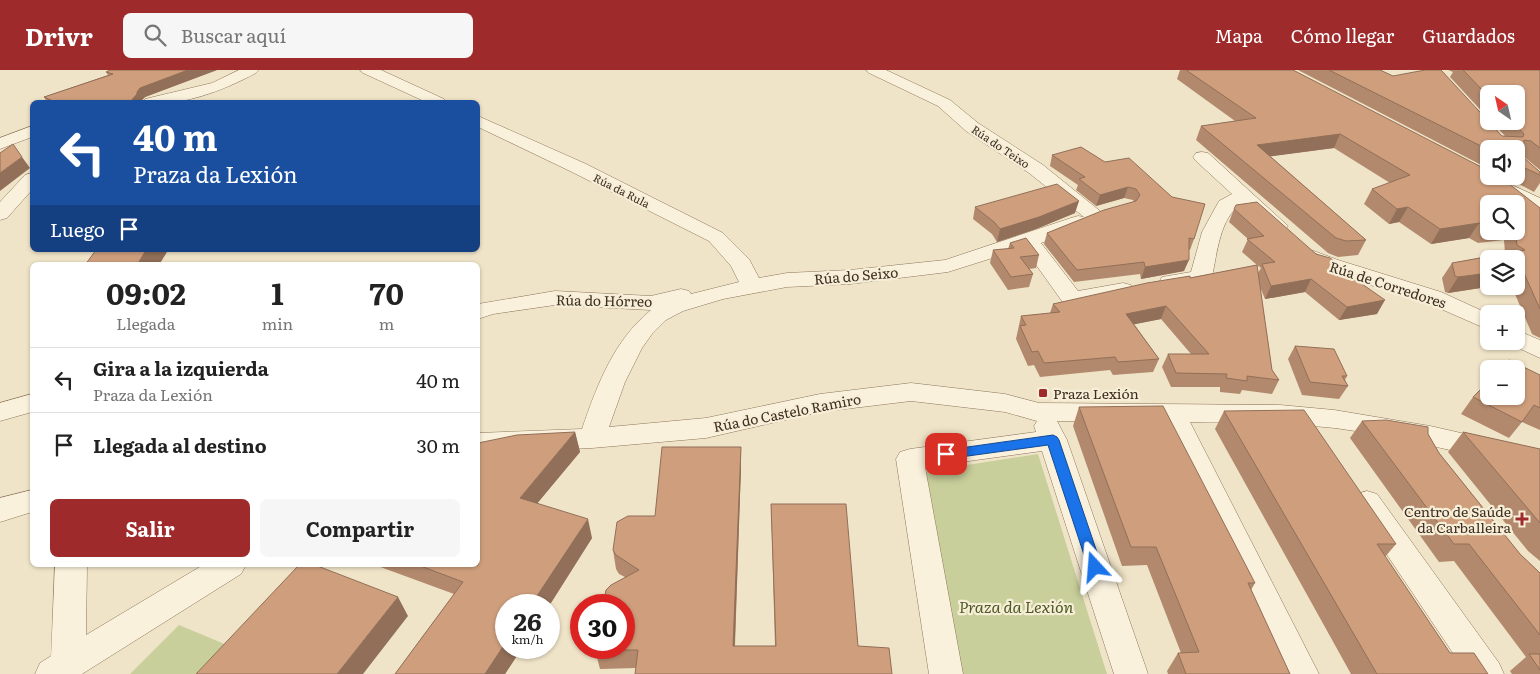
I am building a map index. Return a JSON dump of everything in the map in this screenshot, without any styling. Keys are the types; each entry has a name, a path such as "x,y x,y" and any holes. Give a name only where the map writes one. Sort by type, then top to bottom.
{"street":[{"path":"161,100 217,87 251,70"},
{"path":"368,70 434,100"},
{"name":"Rúa do Teixo","path":"874,70 902,76 944,103 972,127 1101,213"},
{"name":"Rúa da Rula","path":"480,122 579,168 716,237 741,264 751,283"},
{"path":"0,139 30,132"},
{"path":"0,144 30,132"},
{"name":"Rúa de Corredores","path":"1202,157 1311,255 1330,265 1433,297 1480,320"},
{"path":"0,214 30,181"},
{"path":"1499,185 1540,206"},
{"path":"1028,240 1072,299 1201,277 1212,232 1226,205 1245,195"},
{"name":"Rúa do Seixo","path":"671,299 751,283 850,277 948,266 1028,240 1101,213"},
{"name":"Rúa do Seixo","path":"592,438 616,369 645,326 674,307 751,283"},
{"name":"Rúa do Hórreo","path":"480,311 489,308 554,298 651,303 671,299"},
{"path":"1525,342 1540,350"},
{"name":"Rúa do Castelo Ramiro","path":"480,444 592,438 706,428 820,403 911,392 1005,403 1040,412 1280,414 1307,416 1376,425 1434,449 1540,461"},
{"path":"0,412 30,404"},
{"path":"1040,412 1053,440 1131,674"},
{"path":"1172,413 1302,674"},
{"path":"1307,416 1327,445"},
{"path":"946,674 910,459 1053,440"},
{"path":"1349,477 1487,674"},
{"path":"0,510 30,501"},
{"path":"60,669 71,567"},
{"path":"60,669 227,567"}],"green space":[{"name":"Praza da Lexión","path":"1038,454 1107,674 961,674 922,472"},
{"path":"179,625 239,650 218,674 130,674"}],"building":[{"path":"110,70 188,70 140,88 132,100 51,100 44,97 113,74 106,72"},
{"path":"1186,70 1293,70 1480,166 1480,185 1511,185 1523,195 1480,195 1480,224 1440,229 1408,207 1397,209 1372,189 1410,175 1340,134 1257,145 1366,240 1346,241 1336,238 1201,126 1256,118"},
{"path":"1329,70 1380,70 1393,76 1425,70 1441,70 1480,112 1480,130 1496,130 1502,136 1523,137 1524,134 1520,130 1525,130 1525,85 1480,85 1480,88 1463,70 1540,70 1540,148 1531,141 1525,140 1480,140 1480,146"},
{"path":"13,144 22,157 0,173 0,153"},
{"path":"1081,147 1105,162 1129,158 1172,197 1205,204 1194,239 1189,238 1189,260 1145,267 1144,262 1077,270 1047,233 1104,210 1136,201 1140,195 1136,189 1128,187 1100,195 1079,179 1085,177 1052,155"},
{"path":"1525,159 1540,172 1540,175 1525,168"},
{"path":"1057,184 1079,201 1039,217 1000,229 975,207"},
{"path":"1525,196 1540,208 1540,309 1525,275 1525,250 1517,245 1516,240 1525,240"},
{"path":"1257,202 1316,254 1330,258 1345,269 1342,270 1385,300 1347,307 1311,279 1271,286 1262,264 1275,262 1247,239 1264,236 1234,209 1236,205"},
{"path":"1026,238 1039,255 1020,257 1033,274 1011,277 993,250 1014,248 1010,243"},
{"path":"95,252 145,252 139,262 87,262"},
{"path":"1480,258 1480,274 1455,276 1452,263"},
{"path":"1257,265 1272,370 1279,380 1247,376 1247,381 1226,378 1227,374 1176,373 1168,354 1209,354 1166,306 1126,314 1159,359 1118,362 1115,357 1044,363 1038,351 1032,352 1020,326 1026,325 1021,316 1060,312 1053,304 1147,283 1190,276 1190,278"},
{"path":"1295,346 1334,349 1347,376 1342,376 1348,386 1310,382"},
{"path":"1525,368 1540,375 1540,408 1534,405 1522,422 1489,405 1525,405"},
{"path":"1480,390 1480,401 1473,397"},
{"path":"1163,406 1255,583 1248,583 1290,674 1186,674 1178,653 1199,652 1156,547 1131,547 1079,407"},
{"path":"1304,410 1396,544 1377,544 1450,653 1474,653 1488,674 1377,674 1224,411"},
{"path":"1386,420 1428,427 1428,434 1439,453 1520,554 1540,573 1540,635 1469,544 1454,544 1362,421"},
{"path":"575,432 520,498 588,519 538,594 495,594 495,659 485,674 395,674 463,582 423,567 480,567 480,443 517,435"},
{"path":"1463,432 1540,449 1540,523"},
{"path":"662,447 741,447 733,646 776,646 771,504 846,504 858,646 889,648 892,674 635,674 638,650 635,650 635,594 605,594 611,585 639,570 616,555 613,550 617,522 628,516 655,516"},
{"path":"297,567 320,567 398,597 337,674 196,674"},
{"path":"1529,654 1540,654 1540,670"}],"place":[{"name":"Praza Lexión","path":"1043,393"},
{"name":"Centro de Saúde da Carballeira","path":"1522,519"}],"route":[{"path":"946,454 1053,440 1095,567"}]}
